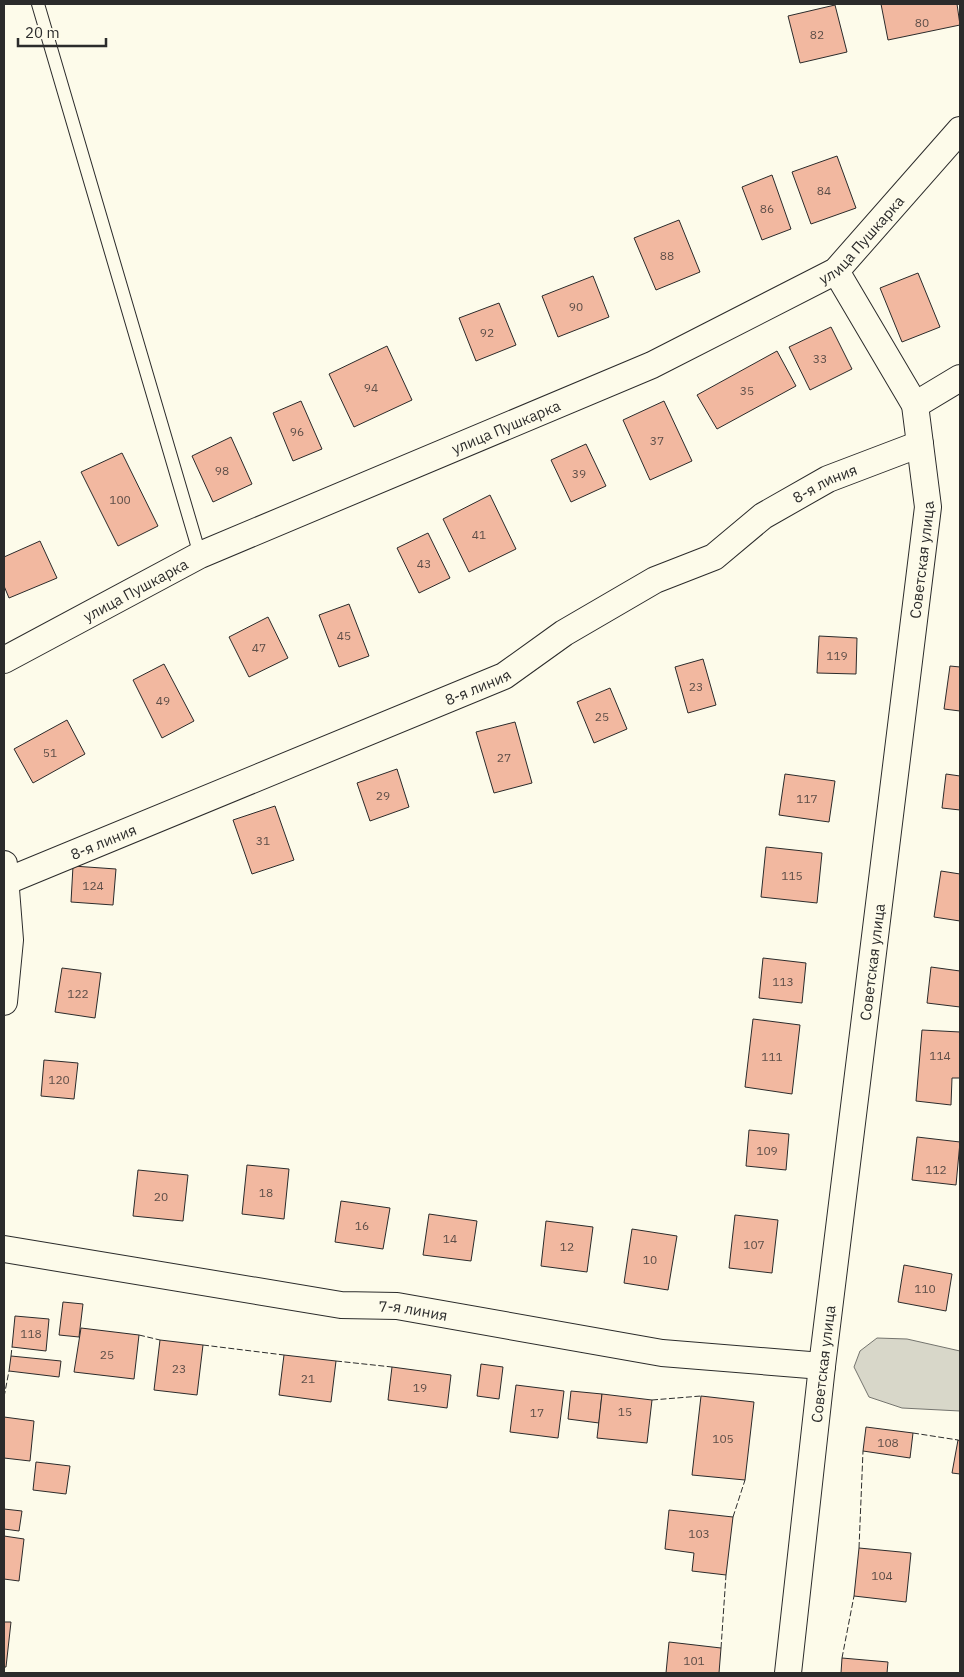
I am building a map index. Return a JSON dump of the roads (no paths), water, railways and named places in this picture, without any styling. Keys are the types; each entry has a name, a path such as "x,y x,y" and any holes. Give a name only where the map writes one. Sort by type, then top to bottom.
{"street":[{"name":"улица Пушкарка","path":"4,660 200,555 652,365 836,271 960,130"},
{"name":"Советская улица","path":"788,1673 822,1366 928,507 915,405 836,271"},
{"path":"915,405 960,378"},
{"name":"8-я линия","path":"5,872 504,676 564,633 655,580 714,557 763,516 828,479 920,444"},
{"path":"4,1002 10,940 5,872"},
{"name":"7-я линия","path":"4,1249 332,1304 397,1306 662,1353 822,1366"}],"lane":[{"path":"38,4 200,555"}]}
